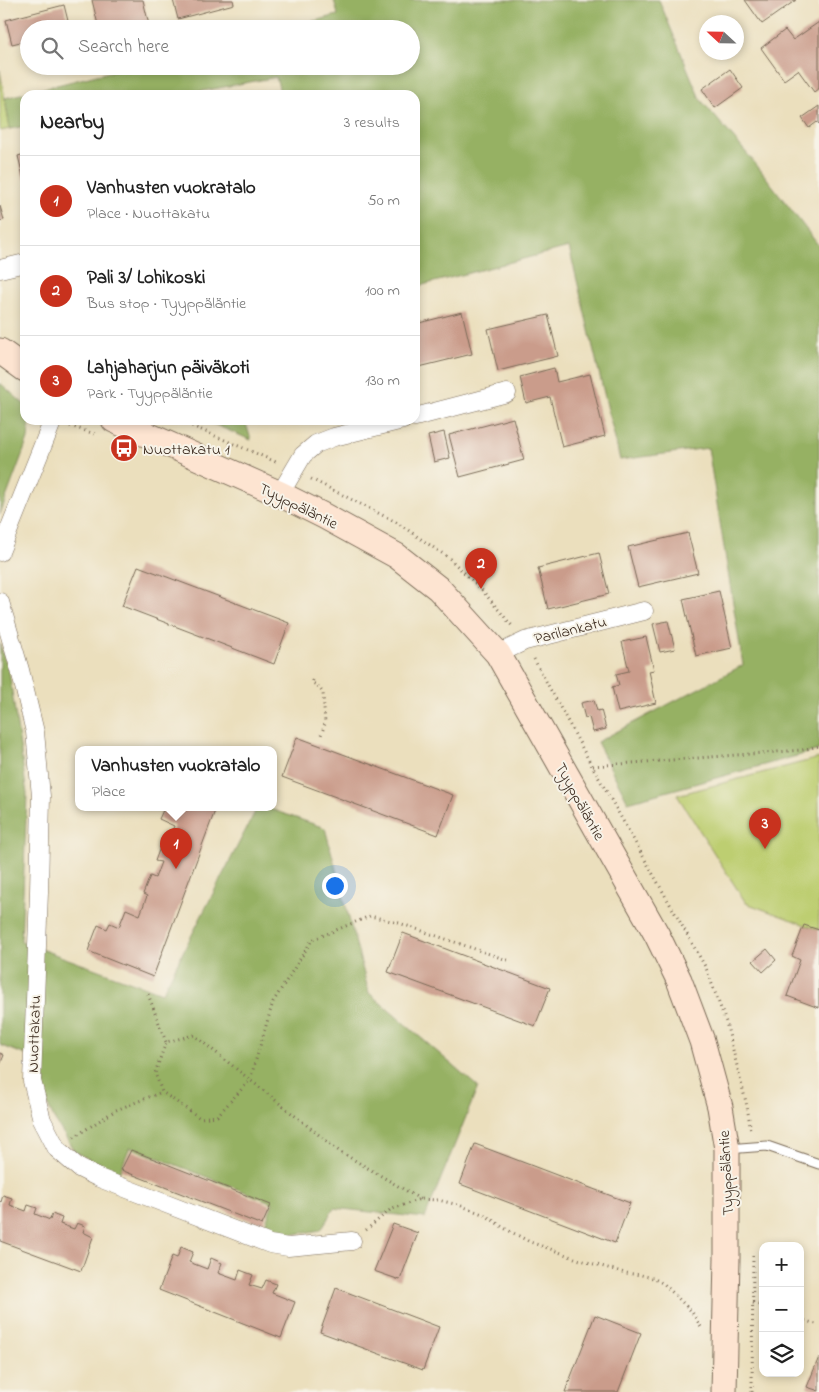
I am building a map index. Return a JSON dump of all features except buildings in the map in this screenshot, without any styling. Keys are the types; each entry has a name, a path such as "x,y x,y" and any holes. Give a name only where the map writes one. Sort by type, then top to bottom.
{"street":[{"path":"0,270 20,264"},
{"path":"0,351 20,365"},
{"path":"420,416 507,393"},
{"path":"0,552 50,425"},
{"path":"280,494 303,455 316,444 334,437 383,425"},
{"name":"Tyyppäläntie","path":"106,428 280,494 397,556 439,589 498,654 657,935 679,980 702,1040 720,1107 727,1149 724,1392"},
{"name":"Nuottakatu","path":"0,602 20,670 35,732 41,796 32,1081 42,1120 57,1149 79,1168 99,1178 270,1244 288,1247 352,1241"},
{"name":"Parilankatu","path":"498,654 525,640 644,611"}],"lane":[{"path":"727,1149 767,1146 819,1164"}],"path":[{"path":"66,425 90,432 106,428"},
{"path":"313,680 312,683 317,685 323,694 325,724 320,735"},
{"path":"593,766 802,750 819,746"},
{"path":"148,994 166,1042 155,1073 162,1092 200,1118 217,1116 250,1080 273,1002 312,940 370,916 399,923 510,961"},
{"path":"166,1042 194,1035 339,1151 420,1200"},
{"path":"57,1149 116,1110 162,1092"},
{"path":"352,1241 390,1210 420,1200 438,1200 459,1205 485,1215 530,1242 577,1260 625,1273 653,1278 664,1284 692,1312 705,1332"},
{"path":"753,1303 759,1305"},
{"path":"804,1320 819,1326"}],"green space":[{"path":"334,0 659,0 700,99 755,163 819,246 819,750 628,802 597,742 743,665 708,448 620,460 569,247 420,286 420,90 280,90 276,77 208,90 37,90 97,75 420,75 420,20 318,20 338,15"},
{"path":"0,70 10,129 0,131"},
{"path":"20,94 20,127 10,129 5,98"},
{"path":"0,383 20,401 20,425 29,425 28,439 0,514"},
{"path":"216,425 246,425 251,440"},
{"path":"0,644 9,671 27,794 21,942 162,993 255,811 276,811 325,828 369,993 478,1087 425,1218 334,1208 321,1230 276,1237 262,1232 273,1203 130,1147 119,1173 75,1152 54,1119 40,1087 39,1060 0,1045"},
{"path":"819,758 819,930 746,903 677,795"}],"place":[{"name":"Nuottakatu 1","path":"124,448"},
{"name":"Pali 3/ Lohikoski","path":"481,589"},
{"name":"Lahjaharjun päiväkoti","path":"765,849"},
{"name":"Vanhusten vuokratalo","path":"176,869"}]}
